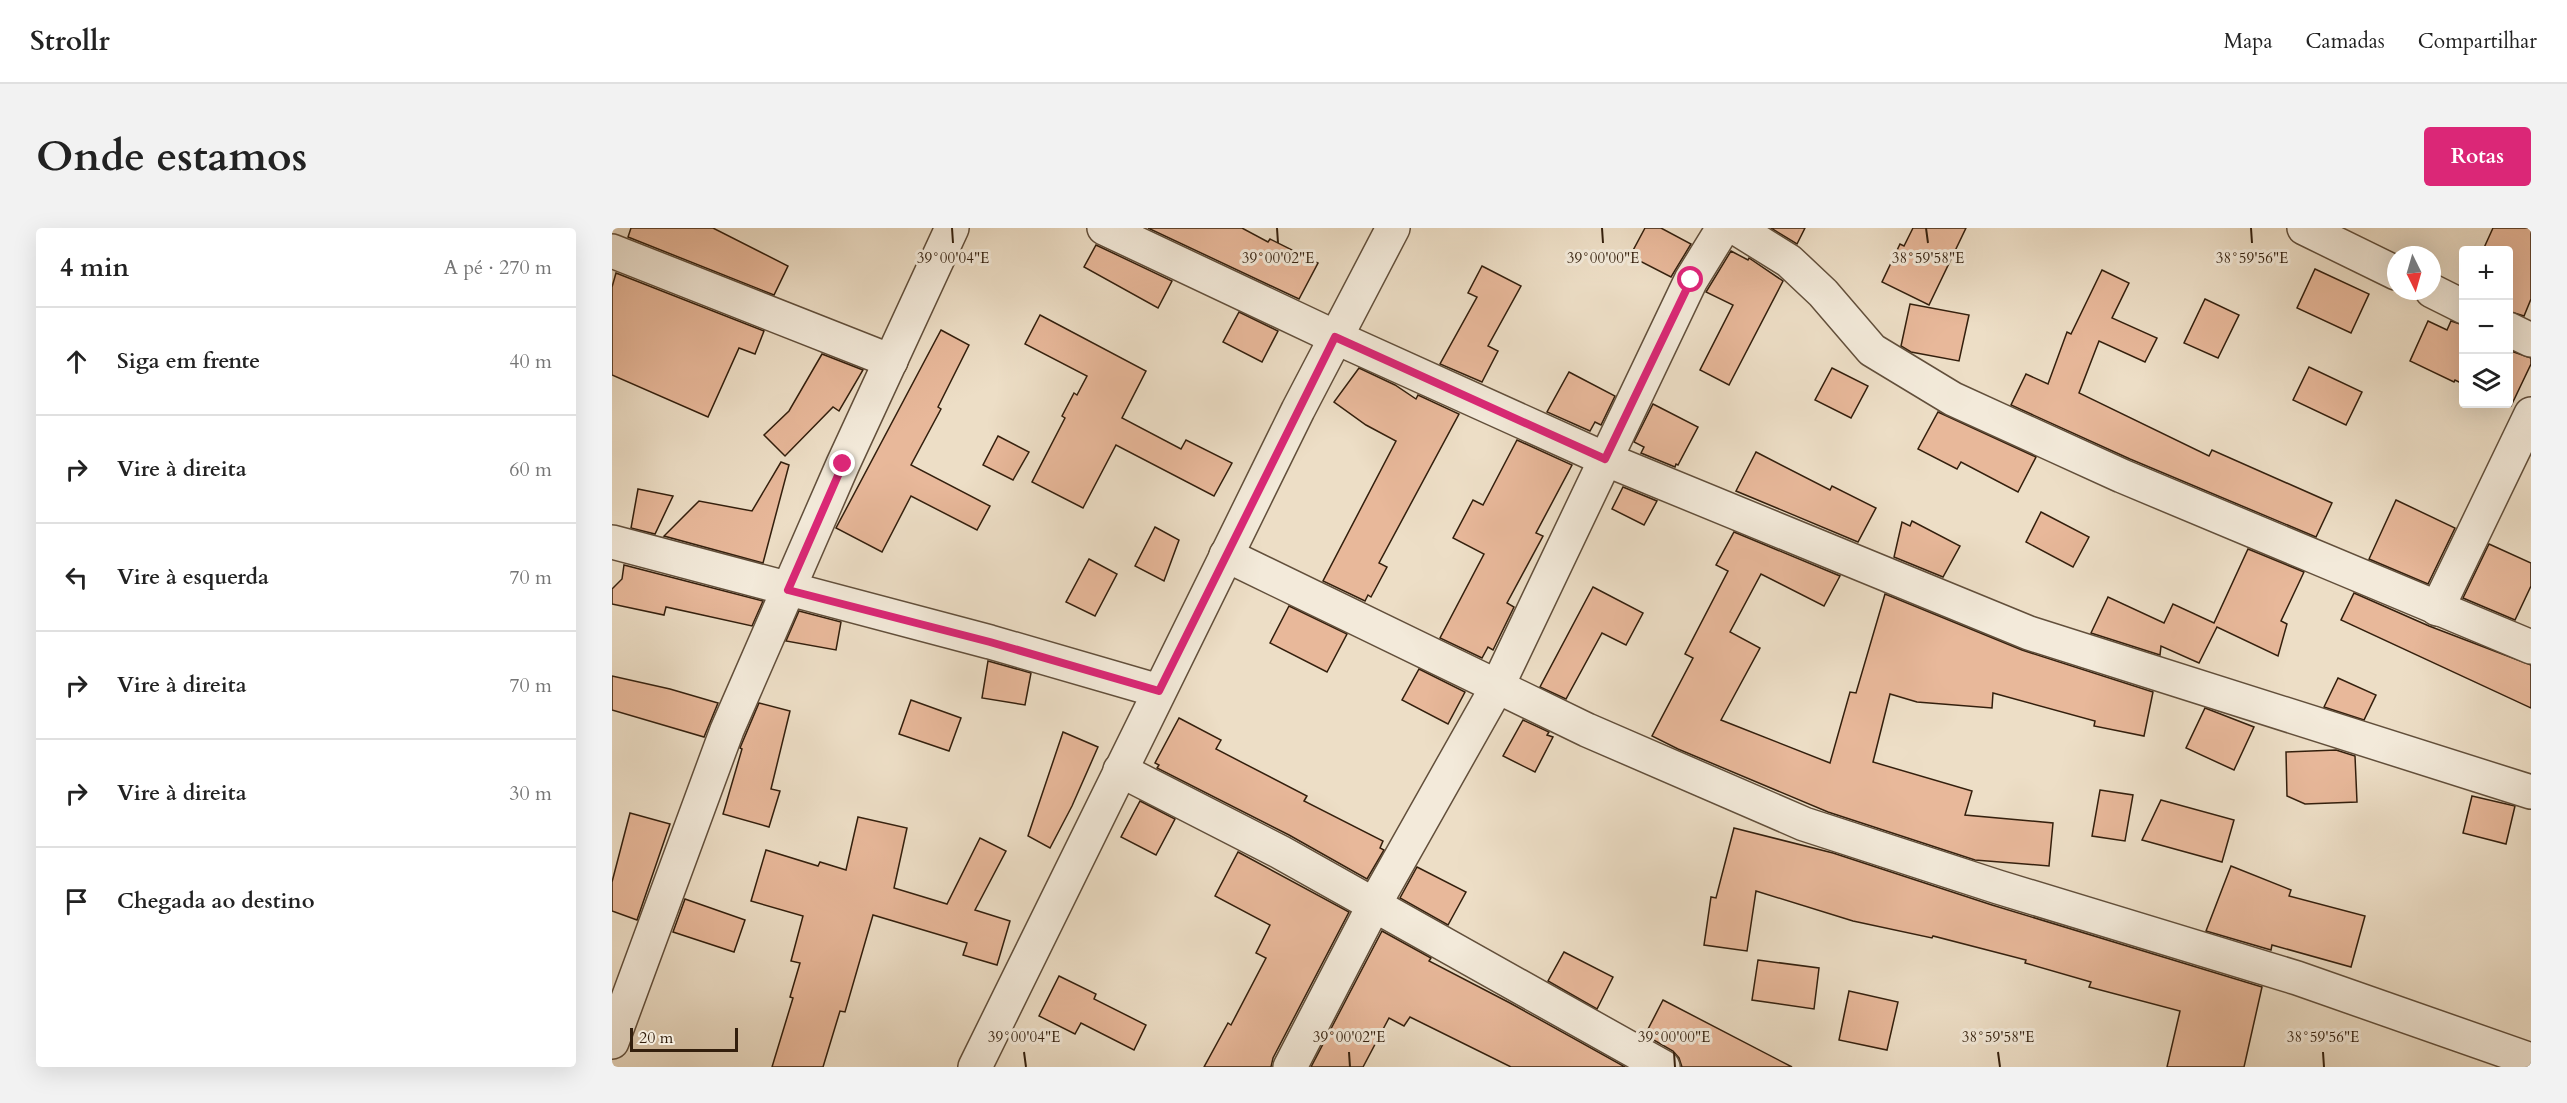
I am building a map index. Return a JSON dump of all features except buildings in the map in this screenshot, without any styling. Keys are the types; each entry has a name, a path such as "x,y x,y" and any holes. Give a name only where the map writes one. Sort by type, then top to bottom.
{"street":[{"path":"612,1042 727,730 952,228"},
{"path":"1104,228 1335,337 1605,459 2029,633 2531,792"},
{"path":"975,1067 1226,555 1335,337 1393,228"},
{"path":"1290,1067 1374,904 1497,687 1691,280 1723,228"},
{"path":"1736,228 1789,261 1823,293 1872,350 1953,399 2122,476 2531,648"},
{"path":"2304,228 2387,269"},
{"path":"612,251 891,361"},
{"path":"2441,295 2459,304"},
{"path":"2513,331 2531,340"},
{"path":"2437,609 2531,414"},
{"path":"612,542 990,642 1159,691"},
{"path":"1226,555 1587,730 1804,825 2297,978 2531,1060"},
{"path":"1120,770 1280,852 1663,1067"}],"route":[{"path":"843,464 788,590 990,642 1159,691 1335,337 1605,459 1691,280"}]}
